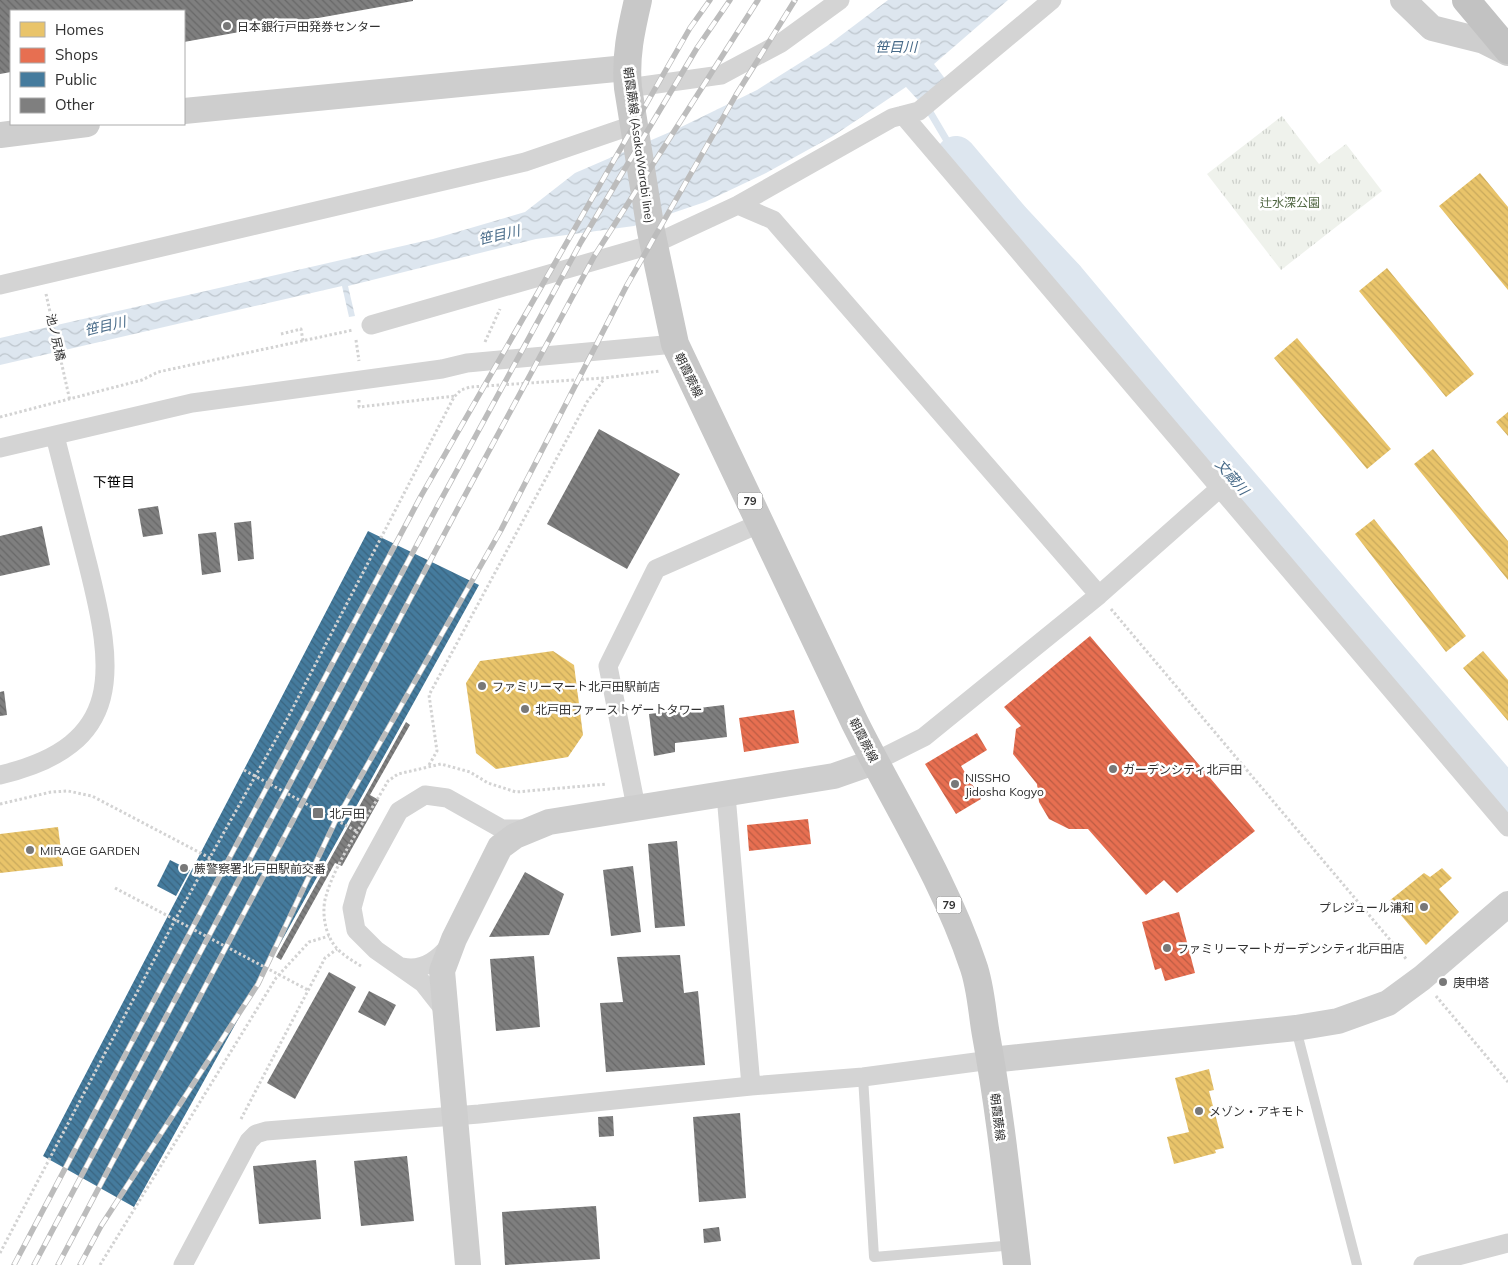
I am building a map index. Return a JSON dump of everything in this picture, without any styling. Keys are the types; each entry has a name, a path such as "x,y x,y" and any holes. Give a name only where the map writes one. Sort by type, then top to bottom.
{"highway":[{"path":"1466,0 1508,52"},
{"path":"1481,0 1508,32"}],"main road":[{"name":"朝霞蕨線 (AsakaWarabi line)","path":"638,0 630,35 627,78 653,238"},
{"name":"朝霞蕨線","path":"653,238 671,357 761,523 874,762 891,788 943,891 974,967 991,1060 1016,1255"}],"street":[{"path":"185,111 627,78 721,75 781,42 840,0"},
{"path":"371,324 511,285 653,238 738,205 892,118 919,111 1052,0"},
{"path":"1403,0 1432,28 1484,40 1508,52"},
{"path":"903,115 1508,828"},
{"path":"0,135 79,125"},
{"path":"0,285 525,162 637,132"},
{"path":"738,205 773,220 1099,595"},
{"path":"0,448 192,403 442,369 467,363 671,357"},
{"path":"0,775 41,763 60,754 76,740 88,726 100,702 106,673 105,643 99,611 55,436"},
{"path":"468,1265 442,970 454,939 500,847 532,828 549,822 636,807 726,795 834,776 874,762 924,737 1099,595 1220,488"},
{"path":"636,807 608,666 656,569 761,523"},
{"path":"445,1011 423,983 376,950 356,930 352,908 358,886 399,811 420,797 436,795 447,798 502,829 532,828"},
{"path":"726,795 751,1086"},
{"path":"183,1265 249,1141 256,1134 266,1131 454,1116 751,1086 863,1077 991,1060 1296,1028 1338,1021 1388,1003 1422,978 1508,904"},
{"path":"402,967 415,969 431,962 440,956 454,939"},
{"path":"1423,1265 1508,1243"}],"lane":[{"path":"1296,1028 1357,1265"},
{"path":"863,1077 874,1257 1016,1255"}],"path":[{"path":"484,343 511,285"},
{"name":"池ノ尻橋","path":"44,288 70,401"},
{"path":"281,334 301,329 303,340"},
{"path":"0,417 70,401 142,380 158,372 355,329 360,380 359,407 454,398"},
{"path":"0,1253 175,920 255,776 454,398 461,390 470,387 604,378 671,357"},
{"path":"604,378 583,411 428,695 437,751 429,765 451,766 505,790 516,792 607,784"},
{"path":"1099,595 1508,1082"},
{"path":"244,770 358,832"},
{"path":"0,804 51,792 68,791 92,796 210,858"},
{"path":"115,888 308,990"},
{"path":"100,1265 279,974 309,942 329,936"},
{"path":"238,1123 325,958 337,949"}],"green space":[{"name":"辻水深公園","path":"1282,116 1319,164 1346,144 1382,191 1281,270 1207,174"}],"water":[{"name":"笹目川","path":"888,0 1008,0 934,64 946,80 918,100 906,87 833,136 766,173 705,202 634,226 536,239 348,286 355,316 349,317 342,286 0,365 0,338 433,239 525,212 575,173 677,129 757,90 827,46"}],"building: Homes":[{"path":"1480,173 1508,207 1508,290 1439,206"},
{"path":"1387,268 1474,374 1446,397 1359,291"},
{"path":"1297,338 1391,449 1367,469 1274,358"},
{"path":"1508,412 1508,436 1496,422"},
{"path":"1433,449 1508,541 1508,580 1414,464"},
{"path":"1374,519 1466,636 1446,652 1355,534"},
{"name":"北戸田ファーストゲートタワー","path":"553,651 574,665 583,735 568,757 496,769 476,753 466,683 480,661"},
{"path":"1483,651 1508,680 1508,721 1463,668"},
{"name":"MIRAGE GARDEN","path":"58,827 63,866 0,873 0,834"},
{"name":"プレジュール浦和","path":"1442,868 1452,878 1439,889 1459,912 1426,945 1389,901 1424,873 1430,877"},
{"name":"メゾン・アキモト","path":"1209,1069 1214,1090 1209,1091 1224,1148 1215,1150 1216,1153 1174,1164 1167,1137 1189,1132 1175,1078"}],"building: Shops":[{"name":"ガーデンシティ北戸田","path":"1090,636 1255,831 1177,893 1164,880 1146,895 1088,829 1069,829 1049,819 1039,802 1037,784 1013,754 1016,729 1021,726 1004,707"},
{"path":"794,710 799,743 744,752 739,718"},
{"path":"977,733 987,750 961,766 981,799 956,814 925,764"},
{"path":"808,819 811,844 749,851 747,825"},
{"path":"1179,912 1195,973 1165,981 1161,968 1155,970 1142,922"}],"building: Public":[{"path":"368,531 479,585 134,1207 43,1156"},
{"path":"170,860 190,870 176,896 157,886"}],"building: Other":[{"name":"日本銀行戸田発券センター","path":"0,0 413,0 185,42 185,10 10,10 10,72 0,74"},
{"path":"599,429 680,474 627,569 547,524"},
{"path":"158,506 163,534 143,537 138,509"},
{"path":"251,521 254,559 238,561 234,523"},
{"path":"42,526 50,565 0,576 0,536"},
{"path":"216,532 221,572 202,575 198,534"},
{"path":"4,691 7,715 0,716 0,692"},
{"path":"724,705 727,737 675,743 675,752 654,756 649,714"},
{"path":"406,722 410,725 370,795 379,800 342,866 335,863 281,960 276,957"},
{"path":"677,841 685,926 655,928 648,844"},
{"path":"633,866 641,932 611,936 603,870"},
{"path":"525,872 564,894 549,935 489,937"},
{"path":"680,955 684,993 698,991 705,1065 606,1072 600,1003 623,1002 617,957"},
{"path":"534,956 540,1027 496,1031 490,959"},
{"path":"329,972 356,987 295,1099 267,1083"},
{"path":"369,991 396,1005 385,1026 358,1012"},
{"path":"740,1113 746,1198 699,1202 693,1117"},
{"path":"613,1116 614,1136 599,1137 598,1117"},
{"path":"407,1156 414,1221 361,1226 354,1161"},
{"path":"316,1160 321,1219 259,1224 253,1166"},
{"path":"596,1206 600,1259 505,1265 502,1212"},
{"path":"719,1227 721,1241 704,1243 703,1229"}],"waterway":[{"path":"927,107 956,156"},
{"name":"文蔵川","path":"956,156 1011,221 1066,280 1179,415 1508,798"}],"railway":[{"path":"14,1265 421,496 690,28 710,0"},
{"path":"34,1265 437,507 581,242 697,48 730,0"},
{"path":"58,1265 457,510 595,255 758,0"},
{"path":"80,1265 101,1226 258,984 335,822 501,530 627,285 736,95 795,0"}],"place":[{"name":"日本銀行戸田発券センター","path":"227,26"},
{"name":"ファミリーマート北戸田駅前店","path":"482,686"},
{"name":"北戸田ファーストゲートタワー","path":"525,709"},
{"name":"ガーデンシティ北戸田","path":"1113,769"},
{"name":"NISSHO Jidosha Kogyo","path":"955,784"},
{"name":"北戸田","path":"318,813"},
{"name":"MIRAGE GARDEN","path":"30,850"},
{"name":"蕨警察署北戸田駅前交番","path":"184,868"},
{"name":"プレジュール浦和","path":"1424,907"},
{"name":"ファミリーマートガーデンシティ北戸田店","path":"1167,948"},
{"name":"庚申塔","path":"1443,982"},
{"name":"メゾン・アキモト","path":"1199,1111"}],"district":[{"name":"下笹目","path":"114,482"}]}
